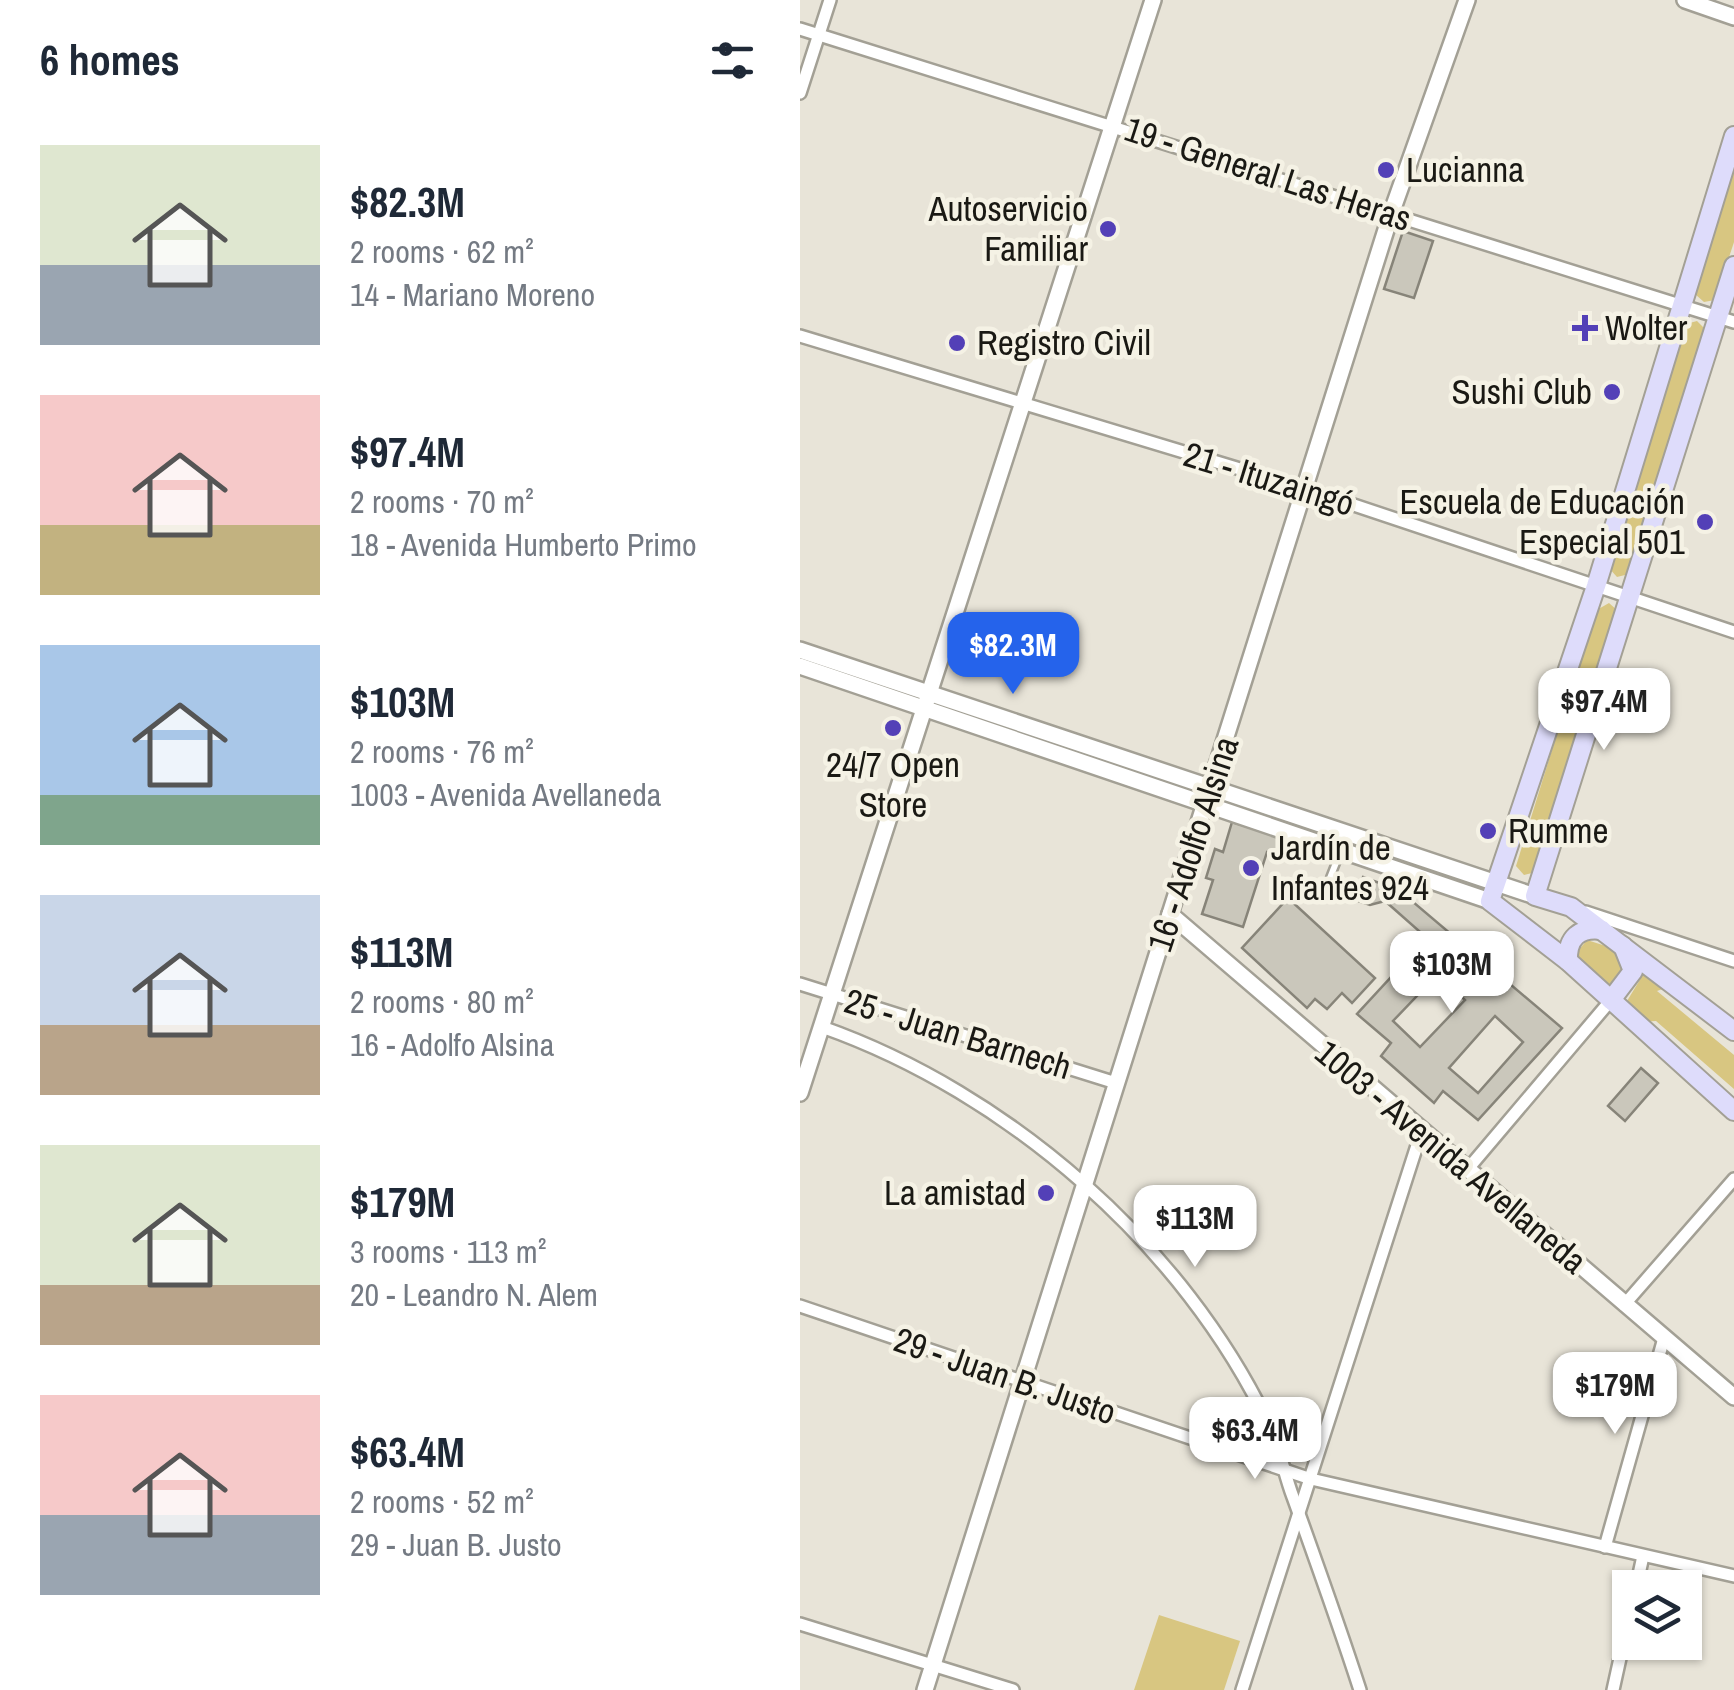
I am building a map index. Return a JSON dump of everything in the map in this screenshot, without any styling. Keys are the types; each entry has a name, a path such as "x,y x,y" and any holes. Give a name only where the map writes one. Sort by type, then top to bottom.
{"main road":[{"path":"1734,136 1596,586 1493,893 1734,1111"},
{"path":"1734,266 1726,319 1628,596 1536,896 1571,908 1734,1032"},
{"path":"1568,961 1567,947 1575,935 1588,928 1602,930"},
{"path":"1611,1000 1633,971 1621,943"}],"street":[{"path":"800,93 830,0"},
{"path":"800,1093 929,701 1110,123 1153,0"},
{"name":"16 - Adolfo Alsina","path":"924,1690 1391,214 1467,0"},
{"path":"1685,0 1734,16"},
{"name":"19 - General Las Heras","path":"800,29 1726,319"},
{"name":"21 - Ituzaingó","path":"800,336 1304,488 1734,632"},
{"path":"800,650 929,701 1493,893"},
{"path":"800,666 929,701"},
{"path":"1210,795 1342,849 1493,893 1536,896"},
{"path":"1571,908 1734,961"},
{"name":"1003 - Avenida Avellaneda","path":"1170,914 1421,1134 1734,1398"},
{"name":"25 - Juan Barnech","path":"800,984 1116,1083"},
{"path":"1467,1170 1611,1000"},
{"path":"822,1027 913,1068 1006,1125 1085,1182 1147,1244 1202,1316 1271,1429 1360,1690"},
{"path":"1242,1690 1421,1134"},
{"path":"1624,1304 1734,1179"},
{"name":"29 - Juan B. Justo","path":"800,1306 1312,1479 1734,1576"},
{"path":"1605,1547 1664,1338"},
{"path":"1640,1570 1643,1556"},
{"path":"800,1624 1013,1690"},
{"path":"1613,1690 1620,1660"}],"lane":[{"path":"1340,896 1330,878 1342,849"}],"shaded area":[{"path":"1734,167 1734,242 1715,300 1704,302 1695,294"},
{"path":"1697,321 1705,329 1629,574 1617,577 1609,568 1686,324"},
{"path":"1609,603 1618,611 1536,872 1524,875 1516,866 1595,611"},
{"path":"1587,940 1612,948 1624,960 1619,984 1607,988 1572,958"},
{"path":"1639,963 1668,987 1657,991 1734,1055 1734,1089 1656,1021 1640,1022 1624,1006 1641,978"},
{"path":"1159,1615 1240,1641 1224,1690 1134,1690"}],"building":[{"path":"1403,231 1433,241 1414,298 1384,289"},
{"path":"1232,822 1287,839 1282,857 1267,852 1243,927 1202,914 1213,880 1206,878 1215,849 1223,852"},
{"path":"1363,877 1399,890 1562,1028 1478,1120 1443,1091 1434,1103 1381,1056 1391,1043 1357,1014 1427,938 1385,901 1370,905 1355,900","holes":["1438,974 1465,1000 1420,1047 1393,1021","1495,1016 1523,1042 1478,1093 1449,1068"]},
{"path":"1288,898 1375,978 1352,1003 1342,993 1327,1009 1315,999 1307,1008 1242,948"},
{"path":"1641,1068 1658,1083 1625,1121 1608,1106"}],"place":[{"name":"Lucianna","path":"1386,170"},
{"name":"Autoservicio Familiar","path":"1108,229"},
{"name":"Wolter","path":"1585,328"},
{"name":"Registro Civil","path":"957,343"},
{"name":"Sushi Club","path":"1612,392"},
{"name":"Escuela de Educación Especial 501","path":"1705,522"},
{"name":"24/7 Open Store","path":"893,728"},
{"name":"Rumme","path":"1488,831"},
{"name":"Jardín de Infantes 924","path":"1251,868"},
{"name":"La amistad","path":"1046,1193"}]}
